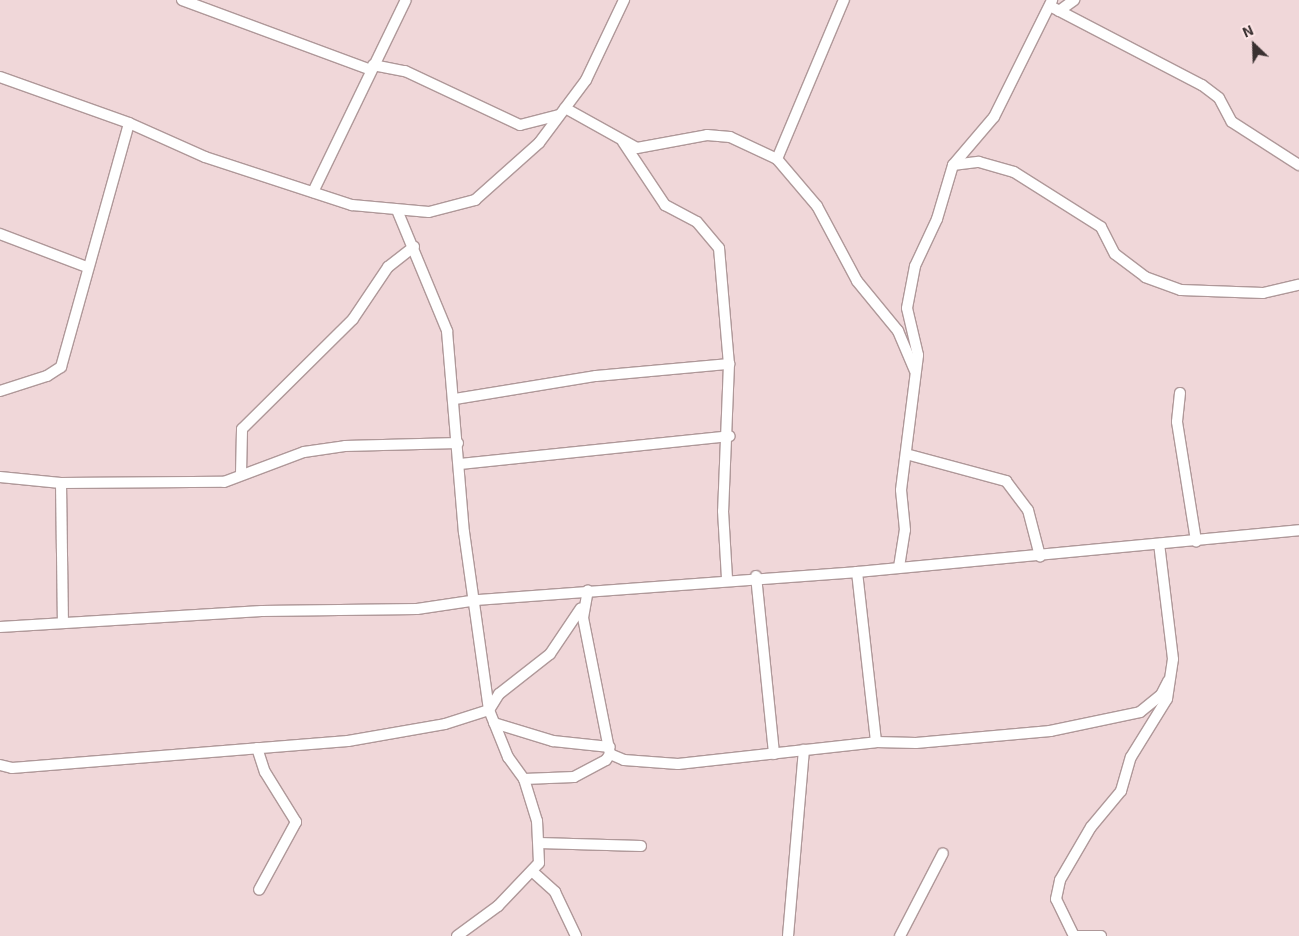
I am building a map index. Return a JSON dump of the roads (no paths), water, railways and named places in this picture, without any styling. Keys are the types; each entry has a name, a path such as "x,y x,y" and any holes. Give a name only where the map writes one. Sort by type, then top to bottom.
{"street":[{"path":"182,0 372,68 405,71 520,125 562,112 621,140 648,149 688,136 730,137 777,159 806,190 857,281 898,331 916,372"},
{"path":"313,192 406,0"},
{"path":"0,76 129,123 205,157 352,205 429,212 475,200 539,143 586,80 624,0"},
{"path":"777,159 844,0"},
{"path":"899,566 906,454 918,355 909,322 910,287 953,165 994,117 1054,6 1074,0"},
{"path":"1054,6 1202,84 1219,98 1232,122 1299,165"},
{"path":"0,391 47,376 61,366 87,267 129,123"},
{"path":"621,140 671,212 697,222 714,239 727,310 730,436 723,511 727,578"},
{"path":"953,165 979,162 1014,172 1102,227 1115,254 1145,277 1181,290 1263,293 1299,286"},
{"path":"397,210 414,247 447,331 455,399 464,532 476,600 489,710 508,757 524,779 539,843 539,863 533,872 498,906 456,936"},
{"path":"0,234 87,267"},
{"path":"241,474 242,429 353,319 388,267 414,247"},
{"path":"455,399 596,376 729,364"},
{"path":"1180,392 1176,422 1196,541"},
{"path":"460,464 730,436"},
{"path":"0,477 61,483 224,482 241,474 320,449 458,443"},
{"path":"906,454 1006,481 1028,510 1040,556"},
{"path":"61,483 63,622"},
{"path":"0,627 63,622 417,609 476,600 727,578 857,572 899,566 1040,556 1299,530"},
{"path":"1101,936 1074,936 1056,899 1060,880 1091,827 1121,791 1131,757 1163,710 1173,659 1159,544"},
{"path":"857,572 876,742"},
{"path":"756,576 774,754"},
{"path":"0,765 12,768 257,748 408,732 489,710 498,694 550,654 583,603 588,590"},
{"path":"524,779 574,777 606,760 610,750 586,640 583,603"},
{"path":"494,723 553,742 610,750 624,760 678,764 876,742 916,743 1098,722 1140,712 1161,695 1168,681"},
{"path":"257,748 265,772 296,822 259,890"},
{"path":"788,936 804,750"},
{"path":"539,843 641,846"},
{"path":"900,936 943,853"},
{"path":"533,872 555,892 576,936"}]}
